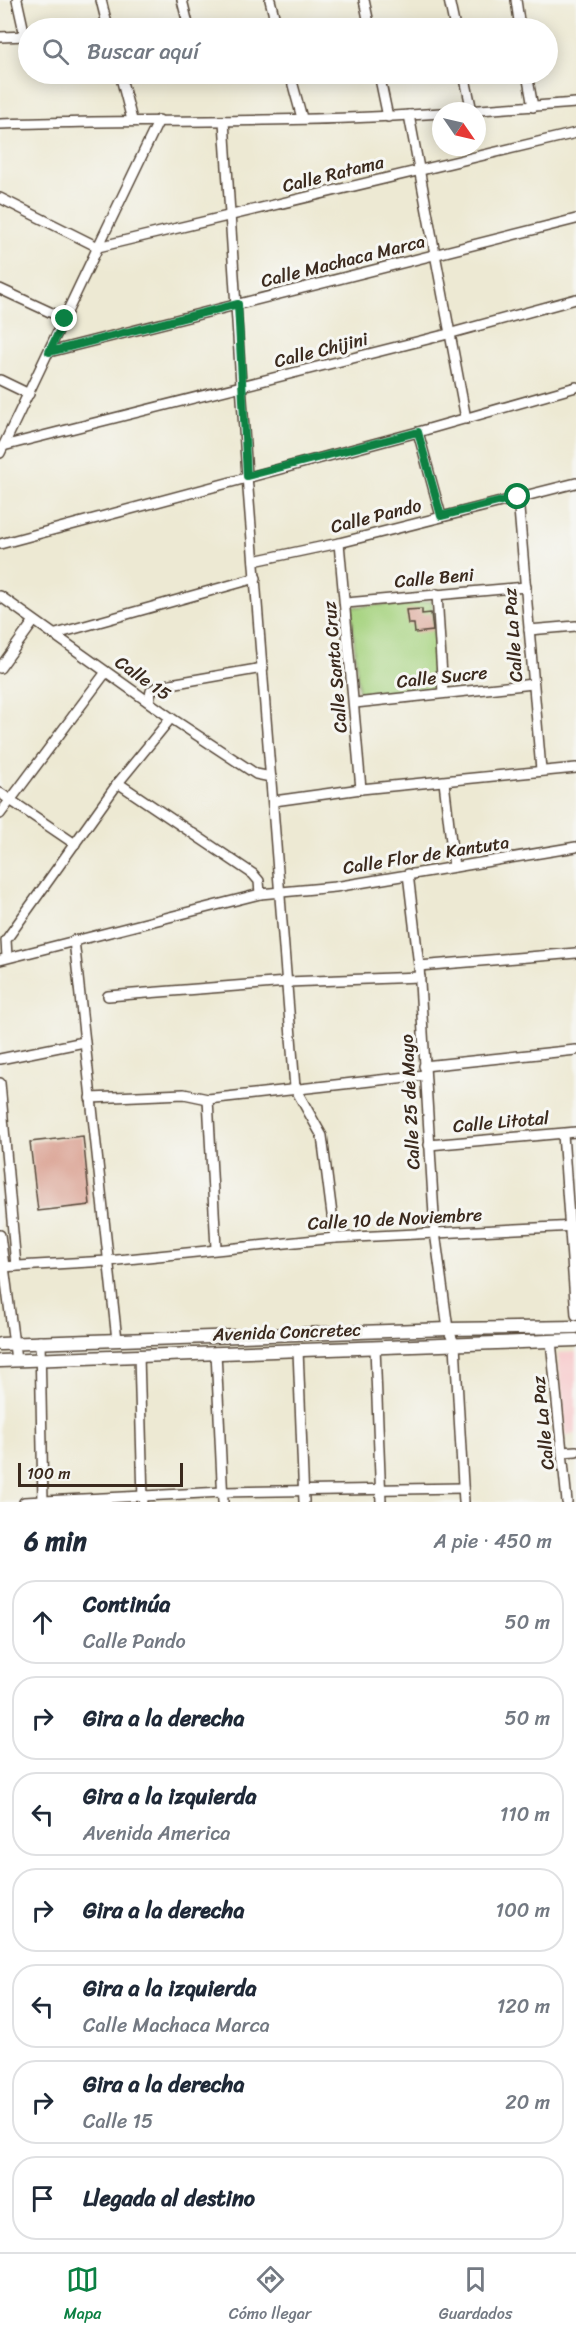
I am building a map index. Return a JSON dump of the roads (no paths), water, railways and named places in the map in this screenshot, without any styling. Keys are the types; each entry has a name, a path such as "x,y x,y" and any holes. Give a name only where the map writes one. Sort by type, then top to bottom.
{"street":[{"path":"17,0 22,18"},
{"path":"101,0 106,18"},
{"path":"182,0 186,18"},
{"path":"270,0 275,18"},
{"path":"364,0 368,18"},
{"path":"449,0 453,18"},
{"path":"516,0 519,18"},
{"path":"0,37 18,36"},
{"path":"123,84 132,120"},
{"path":"293,84 302,118"},
{"path":"381,84 388,117"},
{"path":"466,84 470,102"},
{"path":"529,84 532,107"},
{"path":"486,110 576,103"},
{"path":"0,124 132,120 224,121 388,117 432,114"},
{"path":"409,115 448,334 466,419"},
{"path":"2,449 159,120"},
{"path":"224,121 238,304 247,476 296,1088 322,1136 335,1238"},
{"name":"Calle Ratama","path":"98,248 576,133"},
{"path":"0,198 98,248"},
{"name":"Calle Machaca Marca","path":"49,352 576,219"},
{"path":"0,289 65,319"},
{"name":"Calle Chijini","path":"2,449 576,299"},
{"path":"0,380 28,394"},
{"path":"0,544 466,419 576,387"},
{"path":"418,432 441,516"},
{"name":"Calle Pando","path":"254,561 339,543 576,483"},
{"name":"Calle La Paz","path":"518,497 541,770"},
{"name":"Calle Santa Cruz","path":"339,543 361,789"},
{"path":"56,634 256,578"},
{"name":"Calle Beni","path":"346,603 526,587"},
{"path":"437,594 443,693"},
{"name":"Calle 15","path":"0,596 171,718 256,774 271,777"},
{"path":"0,668 34,621"},
{"path":"529,630 576,626"},
{"path":"149,701 151,691 159,686 263,668"},
{"path":"0,814 106,672"},
{"name":"Calle Sucre","path":"355,703 533,684"},
{"path":"4,958 6,940 118,783 171,718"},
{"path":"274,801 361,789 576,768"},
{"path":"444,782 454,867"},
{"path":"118,783 253,874 259,880 260,894"},
{"path":"0,793 75,844"},
{"name":"Calle Flor de Kantuta","path":"4,958 260,894 282,893 576,847"},
{"name":"Calle 25 de Mayo","path":"408,874 420,977 435,1232 448,1329 455,1345"},
{"path":"74,940 117,1340"},
{"path":"419,966 576,953"},
{"path":"108,996 287,982 420,977"},
{"path":"0,1059 84,1042"},
{"path":"90,1098 184,1094 208,1099 576,1050"},
{"path":"0,1083 16,1266"},
{"path":"208,1099 216,1248"},
{"name":"Calle Litotal","path":"429,1144 576,1132"},
{"path":"563,1134 572,1227 576,1315"},
{"name":"Calle 10 de Noviembre","path":"1,1267 108,1261 216,1248 335,1238 572,1227"},
{"path":"0,1235 1,1267 16,1360"},
{"name":"Avenida Concretec","path":"0,1344 40,1341 576,1327"},
{"name":"Avenida Concretec","path":"0,1361 576,1340"},
{"path":"40,1341 43,1502"},
{"name":"Calle La Paz","path":"551,1341 567,1502"},
{"path":"455,1345 464,1502"},
{"path":"375,1347 381,1502"},
{"path":"298,1350 304,1502"},
{"path":"216,1352 223,1497"},
{"path":"139,1355 143,1499"},
{"path":"562,1452 576,1452"},
{"path":"24,1502 223,1497 304,1491 463,1488"}]}
